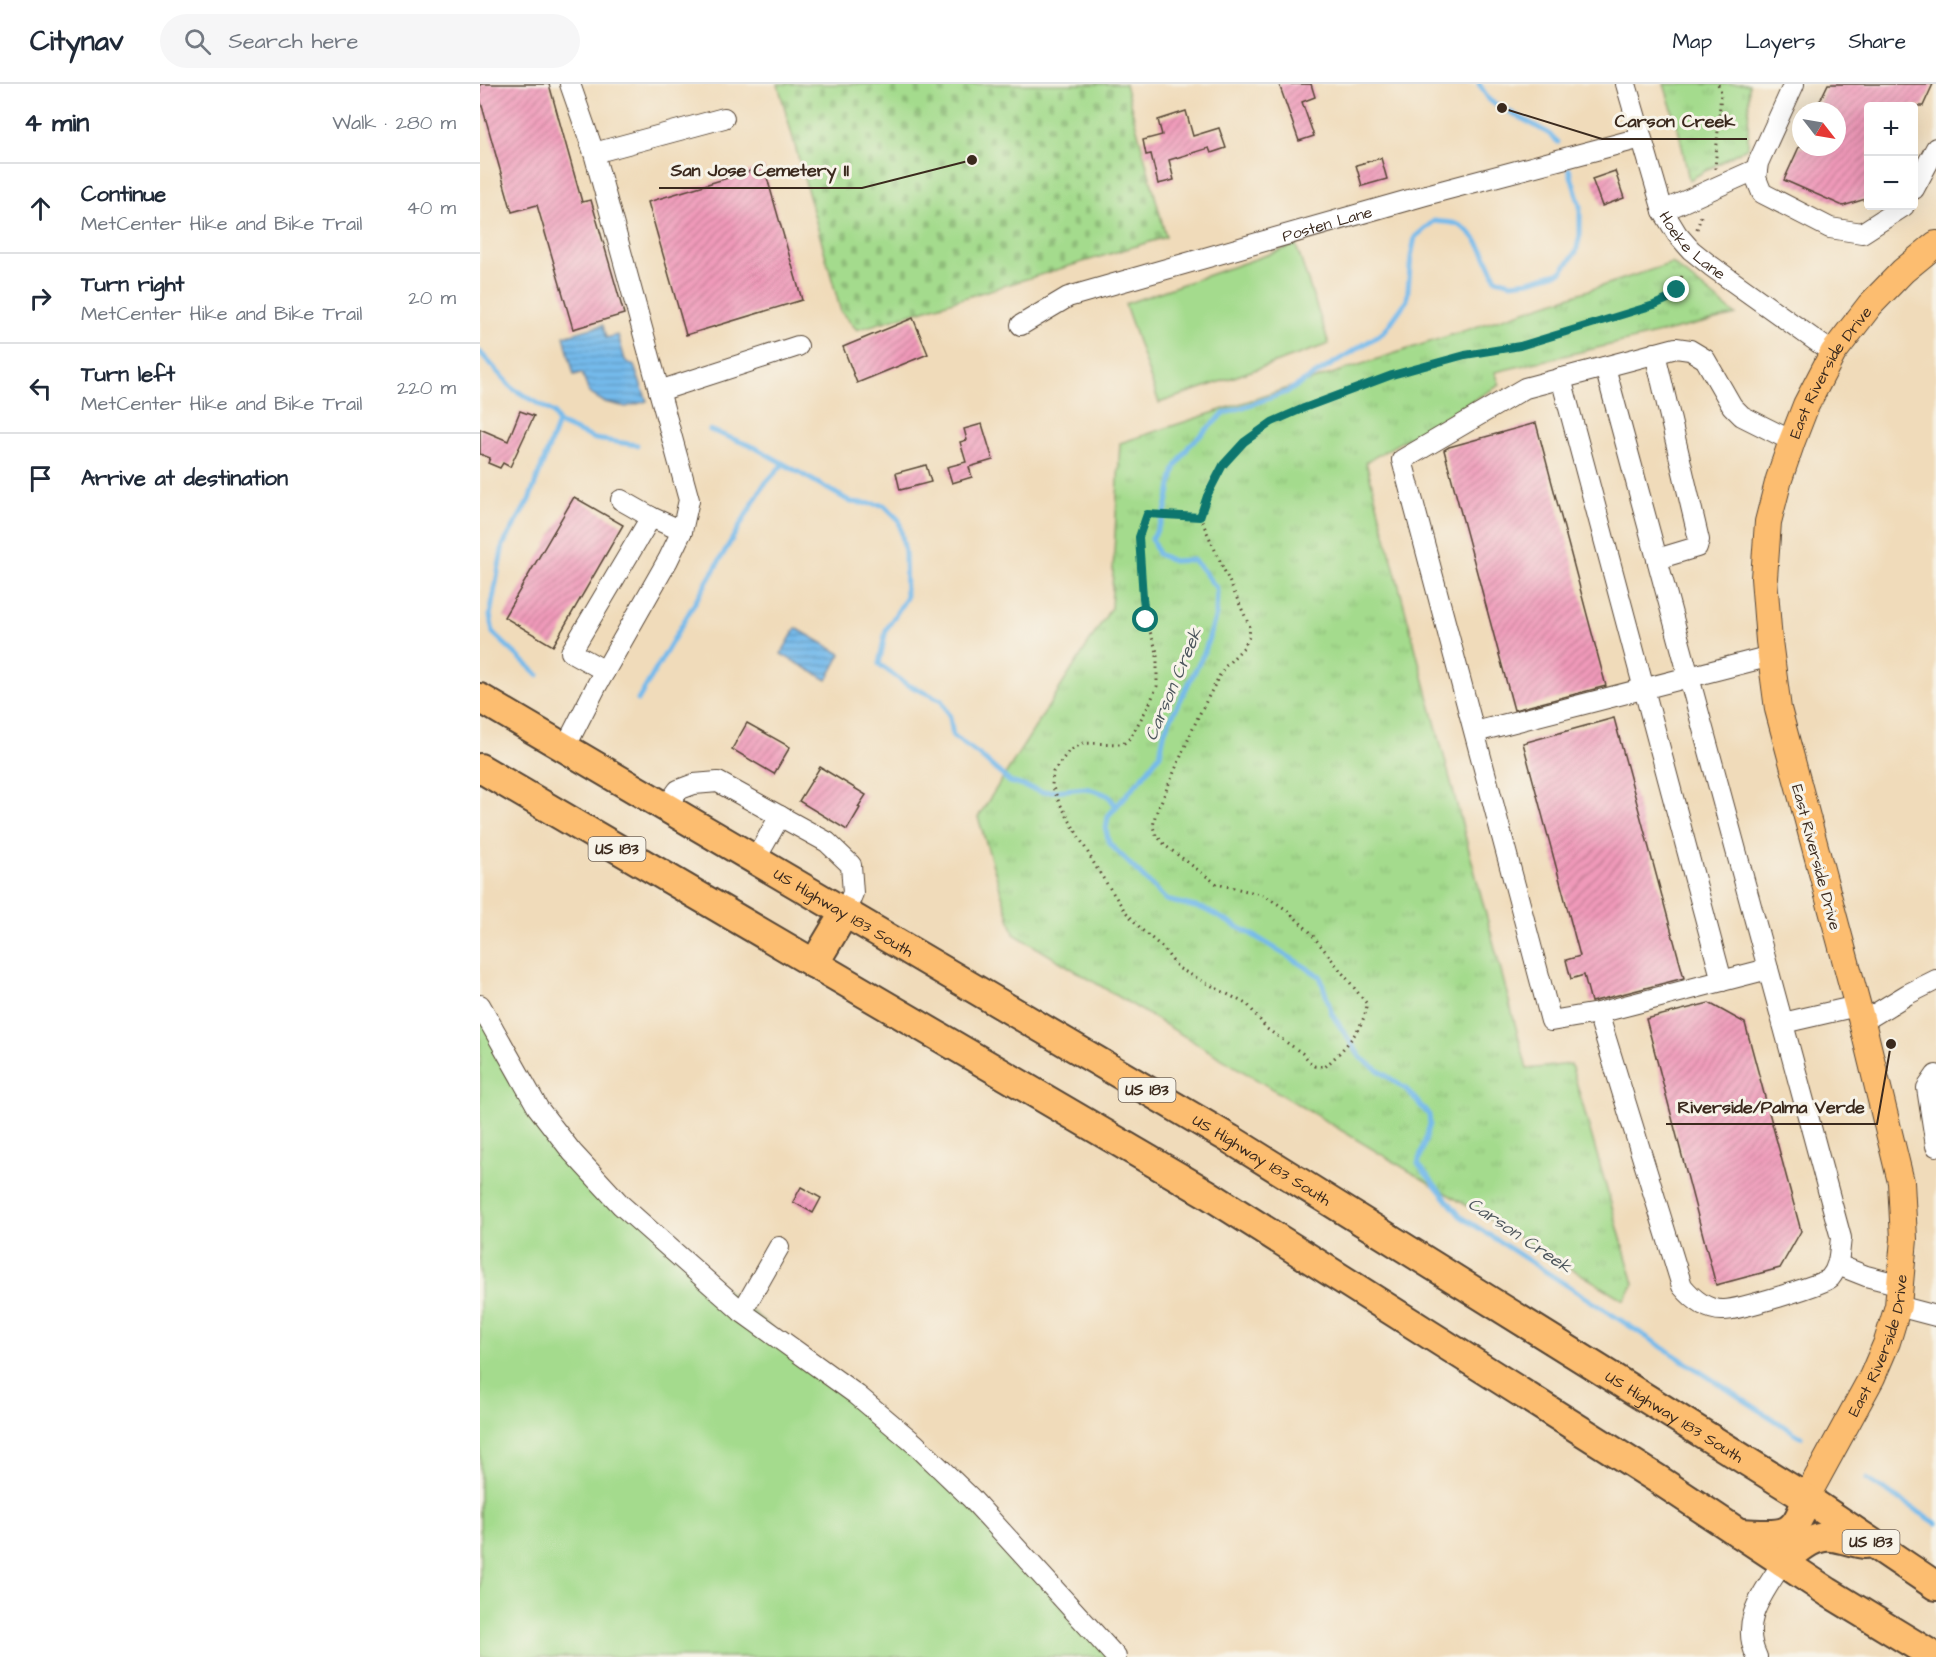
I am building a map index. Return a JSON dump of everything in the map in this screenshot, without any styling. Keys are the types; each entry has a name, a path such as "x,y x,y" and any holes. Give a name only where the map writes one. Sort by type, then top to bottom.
{"highway":[{"name":"US Highway 183 South","path":"480,698 1230,1139 1806,1498 1936,1586"},
{"name":"US 183","path":"480,768 1206,1193 1935,1657"},
{"path":"814,964 845,912"},
{"path":"1739,1533 1787,1532 1797,1523 1806,1498"},
{"path":"1783,1562 1804,1545 1820,1537 1833,1537 1877,1546"}],"main road":[{"name":"East Riverside Drive","path":"1806,1498 1872,1377 1887,1342 1899,1296 1904,1239 1901,1182 1778,709 1764,578 1768,522 1792,441 1806,405 1833,353 1870,305 1903,271 1936,244"}],"street":[{"path":"565,748 605,671 668,560 682,531 689,500 594,153 570,84"},
{"name":"Hoeke Lane","path":"1626,84 1663,211 1677,234 1690,250 1833,353"},
{"path":"1794,84 1758,163 1756,178 1761,193 1830,228 1862,233 1898,210"},
{"path":"594,153 724,118"},
{"name":"Posten Lane","path":"1021,325 1068,297 1426,195 1641,138"},
{"path":"1918,182 1936,148"},
{"path":"1663,211 1757,169"},
{"path":"659,391 798,346"},
{"path":"1768,969 1598,1013 1551,1021 1402,459 1525,388 1676,348 1690,350 1705,359 1732,406 1742,416 1792,441"},
{"path":"1655,353 1699,540 1697,547 1657,559"},
{"path":"1598,1013 1682,1286 1691,1296 1707,1307 1724,1311 1804,1290 1829,1280 1838,1265 1841,1238 1605,367"},
{"path":"1561,378 1722,981"},
{"path":"621,500 682,531"},
{"path":"605,671 571,652 651,517"},
{"path":"1475,732 1771,656"},
{"path":"666,807 678,790 694,784 718,782 827,842 850,864 853,893 845,912"},
{"path":"755,860 780,816"},
{"path":"1783,1023 1859,1014 1936,980"},
{"path":"480,1005 538,1108 572,1152 621,1205 742,1312 857,1395 915,1444 971,1498 1116,1657"},
{"path":"1936,1076 1926,1088 1936,1146"},
{"path":"742,1312 779,1247"},
{"path":"1838,1265 1866,1276 1936,1316"},
{"path":"1757,1657 1752,1646 1749,1628 1755,1606 1783,1562"}],"path":[{"path":"1715,168 1721,92 1718,84"},
{"path":"1200,517 1147,514 1139,537 1146,620 1157,652 1157,686 1130,738 1123,744 1083,743 1068,752 1053,772 1052,785 1059,802 1099,872 1125,911 1162,947 1178,968 1248,1005 1267,1029 1302,1053 1314,1066 1325,1067 1358,1030 1366,1015 1367,1004 1310,932 1287,910 1264,895 1217,884 1167,847 1156,836 1153,827 1155,816 1198,717 1223,669 1244,647 1249,637 1250,627 1200,517 1207,496 1223,465 1244,442 1272,422 1392,375 1465,355 1520,346 1654,305 1670,298 1677,290 1682,276"}],"green space":[{"path":"778,84 1125,84 1166,237 857,330 841,312"},
{"path":"1664,84 1749,84 1748,147 1689,180 1679,132"},
{"path":"1296,245 1329,344 1159,403 1125,304"},
{"path":"1672,263 1736,315 1495,372 1500,385 1366,462 1527,1069 1571,1064 1634,1284 1624,1300 1014,934 978,817 1111,608 1120,443"},
{"path":"480,1013 568,1156 913,1447 1110,1657 480,1657"}],"water":[{"path":"603,325 606,338 618,335 625,360 634,366 647,401 626,407 604,402 589,393 582,373 574,375 564,336"},
{"path":"796,628 841,654 827,680 781,654"}],"building":[{"path":"480,84 549,84 582,202 591,200 624,314 573,329 537,205 512,212 480,99"},
{"path":"1279,84 1311,84 1315,97 1302,102 1314,136 1299,141"},
{"path":"1828,84 1933,84 1923,106 1918,106 1918,102 1864,102 1864,200 1843,206 1784,180 1795,156 1846,156 1846,102 1819,102"},
{"path":"1186,111 1193,136 1219,128 1226,148 1211,153 1209,148 1169,160 1174,180 1158,184 1151,154 1146,155 1143,140 1162,135 1158,120"},
{"path":"1381,158 1387,179 1362,186 1356,165"},
{"path":"764,167 802,300 686,335 648,202"},
{"path":"1615,171 1624,198 1602,206 1592,179"},
{"path":"913,318 928,354 857,383 843,347"},
{"path":"520,411 534,416 510,467 503,463 500,468 488,463 490,458 480,454 480,429 508,441"},
{"path":"1536,423 1606,686 1514,710 1444,450"},
{"path":"982,424 993,460 969,467 972,477 952,483 947,467 966,462 960,442 967,440 964,429"},
{"path":"926,465 931,482 900,490 896,473"},
{"path":"574,497 623,525 553,646 504,617"},
{"path":"1614,718 1684,978 1591,1002 1584,975 1571,979 1566,960 1580,956 1523,743"},
{"path":"747,723 790,747 774,774 732,749"},
{"path":"820,767 866,795 847,830 799,801"},
{"path":"1709,1003 1745,1023 1801,1231 1780,1268 1716,1285 1646,1019"},
{"path":"801,1187 821,1198 813,1213 793,1202"}],"waterway":[{"name":"Carson Creek","path":"1479,84 1490,101 1548,133 1558,142"},
{"name":"Carson Creek","path":"1569,169 1580,206 1580,235 1576,252 1561,272 1512,283 1496,279 1485,254 1469,231 1453,223 1434,221 1415,237 1407,300 1384,332 1287,392 1223,414 1189,446 1175,468 1164,517 1152,539 1158,554 1173,561 1193,560 1201,568 1217,589 1216,615 1205,651 1165,730 1160,754 1108,816 1106,830 1109,843 1166,900 1204,909 1253,935 1320,976 1332,1014 1361,1058 1407,1090 1429,1115 1430,1124 1418,1164 1460,1216 1801,1437"},
{"path":"480,352 512,388 554,413 558,423 529,500 503,545 490,615 493,633 538,675"},
{"path":"558,423 595,439 637,445"},
{"path":"710,430 754,447 851,502 884,505 899,520 905,552 906,598 886,630 879,664 906,684 941,700 950,717 953,736 1010,782 1043,792 1086,788 1108,795 1116,806"},
{"path":"638,700 763,486 783,464"},
{"name":"Carson Creek","path":"1867,1479 1936,1523"}],"place":[{"name":"Carson Creek","path":"1502,108"},
{"name":"San Jose Cemetery II","path":"972,160"},
{"name":"Riverside/Palma Verde","path":"1891,1044"}],"route":[{"path":"1146,620 1139,537 1147,514 1200,517 1207,496 1223,465 1244,442 1272,422 1392,375 1465,355 1520,346 1654,305 1670,298 1677,290"}]}
